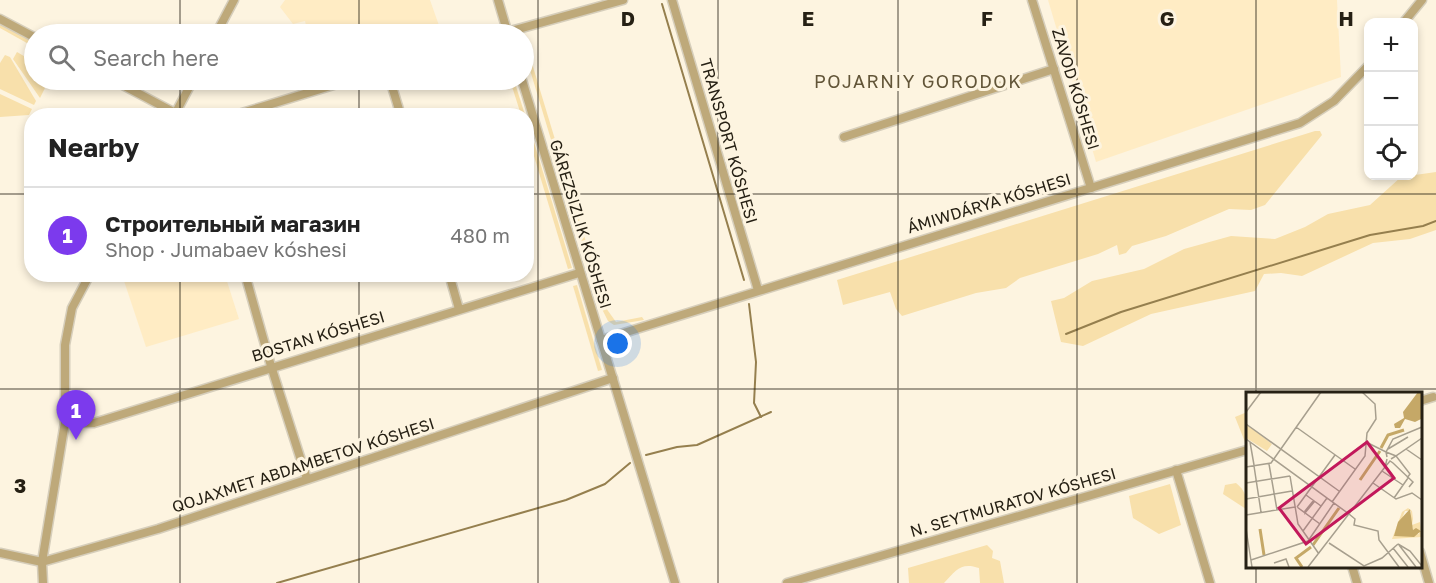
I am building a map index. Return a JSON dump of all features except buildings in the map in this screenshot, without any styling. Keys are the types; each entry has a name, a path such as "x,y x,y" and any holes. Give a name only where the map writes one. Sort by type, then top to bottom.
{"street":[{"path":"221,24 234,0"},
{"path":"498,0 503,24"},
{"path":"534,26 623,0"},
{"name":"TRANSPORT KÓSHESI","path":"672,0 758,290"},
{"name":"ZAVOD KÓSHESI","path":"1032,0 1091,188"},
{"path":"1407,18 1422,0"},
{"path":"0,19 24,32"},
{"path":"844,137 1054,69"},
{"name":"ÁMIWDÁRYA KÓSHESI","path":"601,340 1300,123 1334,101 1364,70"},
{"path":"131,90 164,108"},
{"path":"180,108 188,90"},
{"path":"258,108 317,90"},
{"path":"393,90 399,108"},
{"name":"GÁREZSIZLIK KÓSHESI","path":"525,90 530,108"},
{"name":"GÁREZSIZLIK KÓSHESI","path":"534,121 675,583"},
{"name":"BOSTAN KÓSHESI","path":"65,422 94,423 271,366 579,273"},
{"path":"43,583 42,562 65,422 64,345 72,308 86,282"},
{"path":"247,282 271,366 308,479"},
{"path":"451,282 459,309"},
{"name":"QOJAXMET ABDAMBETOV KÓSHESI","path":"0,553 42,562 158,529 613,378"},
{"name":"N. SEYTMURATOV KÓSHESI","path":"787,583 1246,450"},
{"path":"1176,470 1210,583"},
{"path":"1421,558 1429,583"},
{"path":"1352,568 1357,583"}],"shaded area":[{"path":"285,0 430,0 438,24 306,24 305,21 293,24 280,7"},
{"path":"1048,0 1337,0 1341,77 1096,162"},
{"path":"0,23 24,36 24,41 0,28"},
{"path":"17,52 24,56 24,75 13,59"},
{"path":"5,55 10,57 24,81 24,90 30,90 36,101 34,105 0,89 0,63"},
{"path":"534,70 606,308 616,322 642,317 644,320 614,325 608,321 602,309 534,83"},
{"path":"34,90 44,90 40,98"},
{"path":"513,90 517,90 523,108 519,108"},
{"path":"0,94 30,108 24,108 24,115 0,117"},
{"path":"1320,131 1322,135 1265,205 1251,210 1229,209 1166,236 1132,246 1126,253 1119,255 1117,245 1098,254 1020,278 1006,288 976,293 902,316 896,309 890,292 843,305 837,280"},
{"path":"534,142 572,268 568,269 534,156"},
{"path":"1436,172 1436,230 1410,239 1373,243 1302,276 1281,273 1264,274 1255,291 1151,314 1083,346 1061,342 1051,301 1064,298 1092,281 1144,269 1184,249 1231,236 1275,239 1305,227 1328,214 1370,205 1398,180 1418,180 1418,175"},
{"path":"124,282 227,282 239,319 146,347"},
{"path":"577,285 602,370 598,371 573,286"},
{"path":"1246,412 1245,442 1235,417"},
{"path":"1236,483 1242,489 1246,498 1246,509 1223,494 1225,485"},
{"path":"1170,484 1181,525 1159,534 1133,518 1129,496"},
{"path":"987,545 993,551 992,558 1000,561 1004,583 980,583 979,568 968,566 959,568 944,583 909,583 908,568"}],"waterway":[{"path":"662,4 744,280"},
{"path":"1066,334 1121,312 1370,235 1423,226 1436,221"},
{"path":"749,304 756,362 754,403 761,417"},
{"path":"646,455 677,447 697,445 771,412"},
{"path":"277,583 566,500 605,484 630,463"}],"place":[{"name":"Строительный магазин","path":"76,440"}],"district":[{"name":"POJARNIY GORODOK","path":"918,82"}]}
